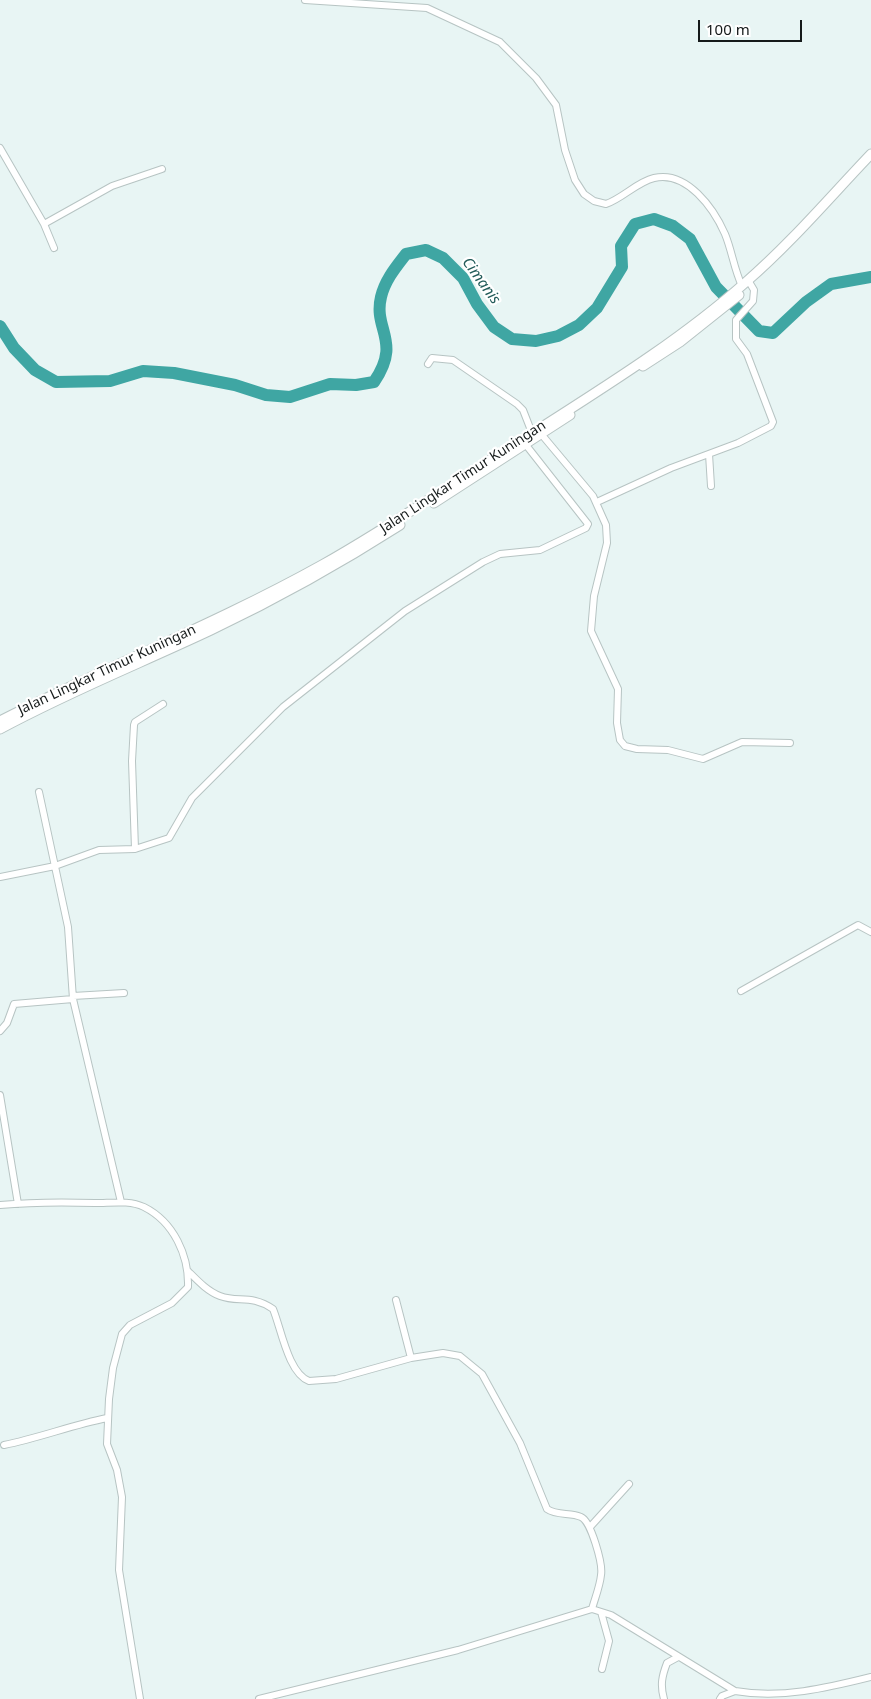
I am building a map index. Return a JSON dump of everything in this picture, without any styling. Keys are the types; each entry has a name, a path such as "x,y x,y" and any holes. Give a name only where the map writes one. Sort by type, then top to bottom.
{"main road":[{"name":"Jalan Lingkar Timur Kuningan","path":"0,729 105,677 212,630 291,590 363,549 542,435 600,394 680,342 744,286 871,154"},
{"path":"744,286 871,163"},
{"name":"Jalan Lingkar Timur Kuningan","path":"0,721 103,670 220,618 322,565 413,510 532,433 719,308"}],"street":[{"path":"305,0 427,8 500,42 536,78 556,105 568,163 575,180 584,194 594,201 606,204 652,178 671,178 683,183 706,203 721,226 744,286 753,301 736,320 736,338 747,354 773,422 771,426 709,454 671,468 597,502"},
{"path":"0,148 44,224 54,248"},
{"path":"44,224 112,186 162,169"},
{"path":"428,364 432,358 453,360 517,404 523,410 532,433"},
{"path":"542,435 597,502 606,525 607,543 594,596 590,631 618,689 617,723 620,740 625,746 636,750 668,750 703,759 742,742 790,743"},
{"path":"0,877 55,866 99,850 135,848 169,838 192,798 277,712 405,611 483,562 500,554 540,550 586,528 588,524 526,445"},
{"path":"709,454 711,486"},
{"path":"135,848 132,761 134,725 135,722 163,704"},
{"path":"40,792 68,927 73,998 121,1202"},
{"path":"741,991 858,925 871,932"},
{"path":"0,1030 7,1023 14,1004 124,993"},
{"path":"0,1095 18,1204"},
{"path":"0,1206 38,1201 121,1202 145,1207 174,1234 182,1249 188,1271 188,1287 172,1303 130,1325 120,1337 113,1368 107,1418 107,1444 116,1470 122,1497 119,1570 140,1699"},
{"path":"188,1271 200,1283 220,1296 248,1298 273,1309 287,1350 299,1374 309,1381 336,1379 411,1358 449,1353 460,1356 482,1374 520,1443 547,1509 551,1512 580,1516 590,1527 601,1576 592,1609"},
{"path":"396,1300 411,1358"},
{"path":"4,1445 34,1439 74,1424 107,1418"},
{"path":"590,1527 629,1484"},
{"path":"260,1699 458,1650 592,1609 611,1616 735,1691 750,1695 807,1696 871,1677"},
{"path":"601,1612 609,1641 602,1669"},
{"path":"664,1699 661,1688 662,1675 667,1663 678,1657"},
{"path":"720,1699 722,1696 735,1691"}],"waterway":[{"name":"Cimanis","path":"0,326 14,348 35,370 56,382 110,381 143,371 174,373 235,385 266,395 290,397 330,384 356,385 374,382 386,356 385,336 380,318 381,297 388,279 406,254 426,250 443,258 463,278 477,304 494,327 512,339 536,341 558,336 579,325 597,308 622,267 621,246 635,224 654,219 673,226 690,239 716,287 759,331 773,333 806,302 831,284 871,277"}]}
